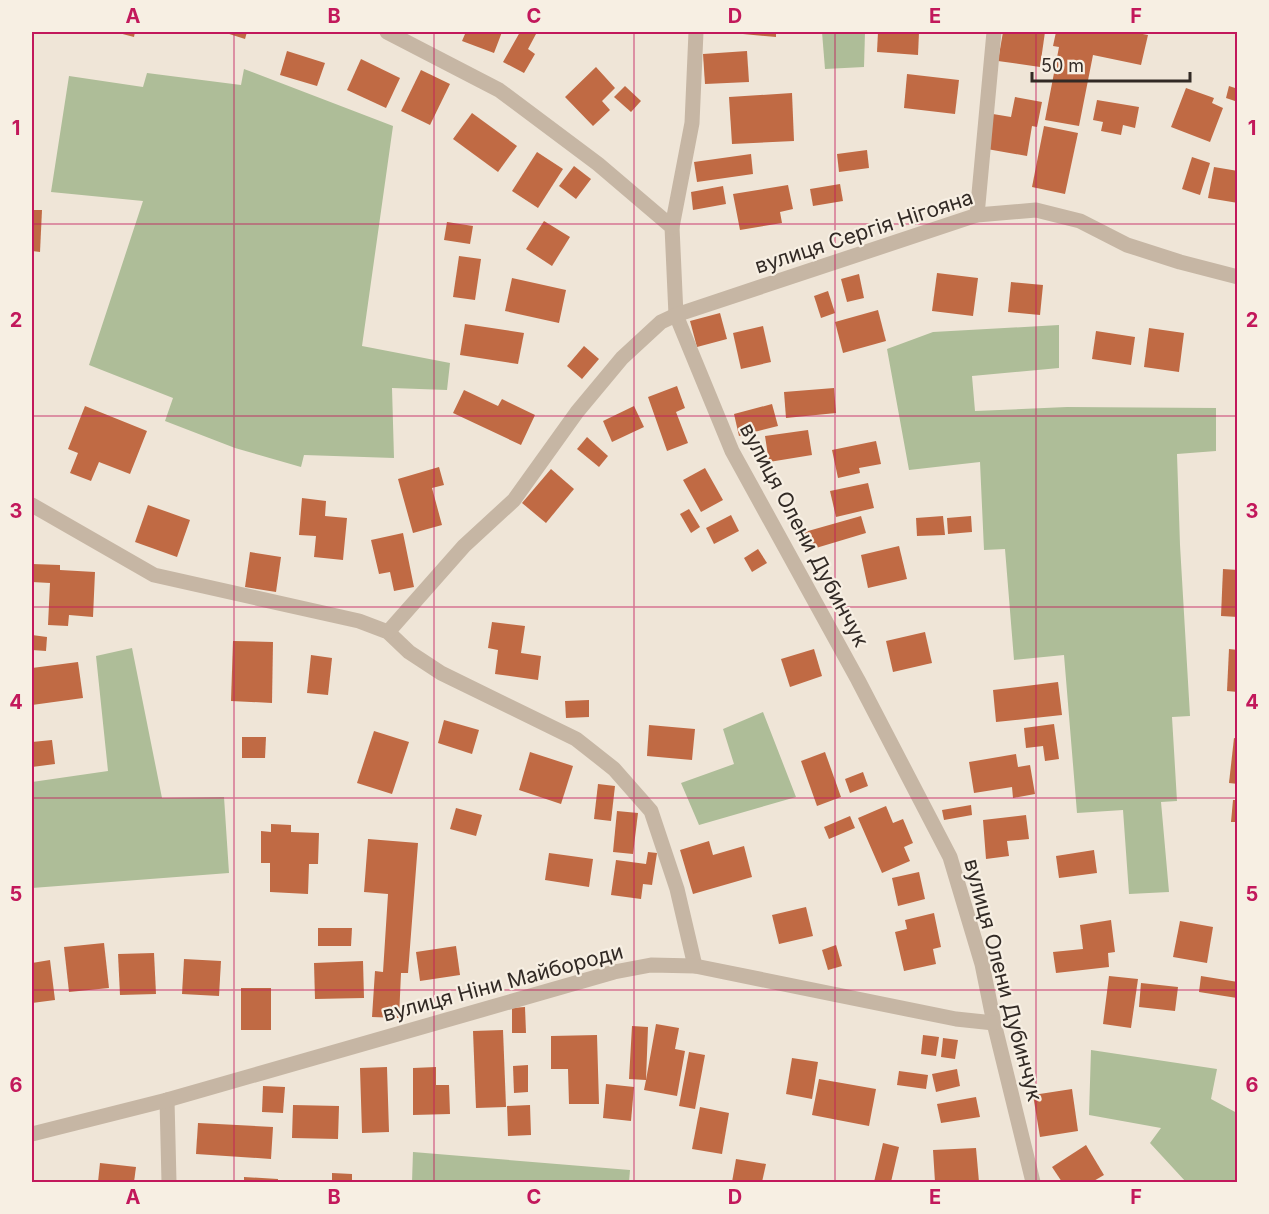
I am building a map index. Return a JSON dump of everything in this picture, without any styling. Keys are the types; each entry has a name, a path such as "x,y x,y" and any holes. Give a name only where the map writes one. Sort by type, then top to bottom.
{"street":[{"path":"387,32 499,90 598,164 672,227"},
{"name":"вулиця Олени Дубинчук","path":"696,32 692,123 672,227 676,315 732,451 858,680 950,857 982,964 993,1023 1033,1182"},
{"path":"977,215 994,32"},
{"name":"вулиця Сергія Нігояна","path":"387,632 464,546 514,500 577,412 622,358 661,322 676,315 977,215 1036,210 1080,221 1127,245 1238,277"},
{"path":"32,505 154,575 359,621 387,632 408,652 441,674 576,740 614,769 651,811 677,889 695,966"},
{"name":"вулиця Ніни Майбороди","path":"32,1134 167,1100 614,972 651,965 695,966 956,1019 993,1023"},
{"path":"167,1100 169,1182"}],"green space":[{"path":"822,32 865,32 864,67 825,69"},
{"path":"244,69 393,126 362,346 450,363 447,390 392,388 394,458 304,455 301,467 235,448 165,421 173,398 89,365 143,201 51,192 69,76 143,87 147,73 241,85"},
{"path":"1059,325 1059,368 972,376 975,411 1067,407 1216,408 1216,451 1177,454 1190,716 1172,717 1177,801 1161,802 1169,892 1129,894 1123,810 1077,813 1064,655 1014,660 1005,549 984,550 980,462 909,470 887,349 933,332"},
{"path":"132,648 162,798 224,797 229,873 32,888 32,782 108,771 96,656"},
{"path":"763,712 796,797 699,825 681,783 734,764 723,729"},
{"path":"1091,1050 1217,1069 1211,1099 1237,1113 1237,1182 1186,1182 1150,1143 1161,1128 1089,1115"},
{"path":"413,1152 630,1170 629,1182 412,1182"}],"building":[{"path":"115,32 135,32 134,37"},
{"path":"223,32 247,32 245,39"},
{"path":"458,32 502,32 494,53 462,41 465,34"},
{"path":"520,32 536,34 528,49 535,54 524,73 503,62"},
{"path":"743,32 776,32 776,37 743,34"},
{"path":"878,32 919,32 918,55 877,52"},
{"path":"1003,32 1045,32 1040,67 998,61"},
{"path":"1056,32 1132,32 1148,35 1141,65 1093,55 1079,126 1045,120 1059,47 1053,46"},
{"path":"287,51 325,63 317,86 280,75"},
{"path":"747,51 749,82 705,84 703,54"},
{"path":"361,59 400,78 386,108 347,90"},
{"path":"596,67 615,88 602,101 610,110 593,126 565,97"},
{"path":"421,70 450,84 430,125 401,111"},
{"path":"907,74 959,80 955,114 904,108"},
{"path":"625,86 641,101 631,112 614,97"},
{"path":"1229,86 1238,89 1238,102 1226,98"},
{"path":"1186,88 1214,98 1212,103 1223,108 1210,142 1171,127"},
{"path":"792,93 794,141 732,144 729,97"},
{"path":"1015,97 1042,102 1037,127 1032,126 1027,156 987,149 993,114 1011,117"},
{"path":"1097,100 1139,107 1135,128 1123,125 1121,135 1101,131 1103,122 1093,120"},
{"path":"472,113 517,146 498,172 453,139"},
{"path":"1044,126 1078,133 1065,194 1032,187"},
{"path":"867,150 869,168 839,172 837,154"},
{"path":"537,152 563,169 538,208 512,191"},
{"path":"751,154 753,174 697,182 694,162"},
{"path":"1192,157 1210,163 1200,195 1182,189"},
{"path":"574,166 591,179 576,199 559,186"},
{"path":"1214,167 1238,171 1238,203 1208,198"},
{"path":"840,184 843,201 813,206 810,189"},
{"path":"788,185 793,209 780,212 782,223 740,230 733,194"},
{"path":"723,186 726,204 693,210 691,192"},
{"path":"32,210 42,210 40,252 32,251"},
{"path":"544,221 570,237 552,266 526,249"},
{"path":"447,222 473,226 470,244 444,240"},
{"path":"459,256 481,259 475,300 453,297"},
{"path":"937,273 978,278 973,316 932,311"},
{"path":"859,274 864,298 847,302 841,279"},
{"path":"512,278 566,290 559,323 505,311"},
{"path":"1011,282 1043,285 1040,315 1008,312"},
{"path":"828,291 835,313 821,318 814,296"},
{"path":"878,310 886,341 843,353 835,322"},
{"path":"720,313 727,339 697,347 690,321"},
{"path":"465,324 524,333 518,364 460,355"},
{"path":"763,326 771,362 741,369 733,333"},
{"path":"1149,328 1184,333 1179,372 1144,367"},
{"path":"1096,331 1135,337 1131,365 1092,359"},
{"path":"584,346 599,359 582,379 567,366"},
{"path":"677,386 685,408 676,412 688,443 667,451 648,397"},
{"path":"834,388 836,413 786,418 784,392"},
{"path":"464,390 498,406 502,399 535,415 521,445 453,413"},
{"path":"772,404 778,426 739,436 734,414"},
{"path":"85,406 147,431 130,474 99,462 91,481 70,473 78,453 68,449"},
{"path":"634,406 644,427 612,442 603,421"},
{"path":"808,430 812,455 769,462 765,436"},
{"path":"587,437 608,456 599,467 577,449"},
{"path":"876,441 881,464 859,468 860,473 838,478 832,450"},
{"path":"439,467 444,485 432,488 442,525 413,533 398,479"},
{"path":"705,468 723,500 701,512 683,480"},
{"path":"551,469 574,489 546,523 522,503"},
{"path":"868,483 874,508 836,517 830,491"},
{"path":"302,498 326,501 325,516 347,518 343,560 314,557 316,536 299,535"},
{"path":"148,505 190,520 177,557 135,542"},
{"path":"689,509 700,527 691,533 680,514"},
{"path":"731,515 739,531 714,544 706,528"},
{"path":"861,516 866,533 806,551 801,533"},
{"path":"943,516 945,535 917,536 916,518"},
{"path":"971,516 972,532 948,534 947,518"},
{"path":"403,533 414,587 394,591 390,572 379,574 371,540"},
{"path":"899,546 907,579 868,588 861,555"},
{"path":"758,549 767,563 752,572 744,558"},
{"path":"250,552 281,557 276,592 245,587"},
{"path":"32,564 60,565 60,570 95,572 93,617 69,615 68,626 48,625 50,583 32,582"},
{"path":"1223,569 1238,570 1238,617 1221,616"},
{"path":"492,622 525,626 521,653 541,656 538,680 495,674 498,650 488,648"},
{"path":"925,632 932,663 893,672 886,641"},
{"path":"32,635 47,637 46,651 32,650"},
{"path":"233,641 273,642 272,703 231,701"},
{"path":"814,649 822,676 790,687 781,659"},
{"path":"1229,649 1238,650 1238,692 1227,691"},
{"path":"311,655 332,658 328,695 307,693"},
{"path":"78,662 83,698 32,705 32,668"},
{"path":"1058,682 1062,715 996,722 993,690"},
{"path":"589,700 589,717 566,718 565,701"},
{"path":"444,720 479,730 472,754 438,743"},
{"path":"1054,724 1059,759 1045,761 1043,746 1026,748 1024,728"},
{"path":"649,725 695,729 692,760 647,756"},
{"path":"374,731 409,742 392,794 357,783"},
{"path":"242,737 266,737 265,758 242,758"},
{"path":"1234,738 1238,739 1238,784 1229,783"},
{"path":"52,740 55,764 32,767 32,742"},
{"path":"530,752 573,766 561,804 519,790"},
{"path":"825,752 841,797 817,806 801,761"},
{"path":"1016,754 1018,767 1030,765 1035,794 1013,798 1012,787 974,793 969,762"},
{"path":"863,772 868,786 850,793 845,779"},
{"path":"598,784 615,786 611,821 594,819"},
{"path":"1233,800 1238,800 1238,822 1231,822"},
{"path":"971,805 972,815 944,820 942,810"},
{"path":"886,806 893,823 903,819 913,843 904,847 910,861 882,873 858,818"},
{"path":"456,808 482,815 476,836 450,829"},
{"path":"617,811 638,813 633,854 613,852"},
{"path":"1026,815 1029,839 1007,841 1009,856 986,859 983,820"},
{"path":"850,816 855,828 829,839 824,827"},
{"path":"271,824 291,825 291,832 319,833 318,864 309,864 308,894 270,892 270,863 261,863 261,831 271,832"},
{"path":"368,839 418,843 408,973 401,973 399,1018 372,1017 375,971 383,972 388,894 364,892"},
{"path":"709,841 713,855 744,846 752,877 693,894 680,850"},
{"path":"1094,850 1097,873 1059,878 1056,856"},
{"path":"648,852 657,853 652,885 643,884 641,899 611,895 616,860 646,864"},
{"path":"549,853 593,859 589,887 545,880"},
{"path":"919,872 925,899 898,906 892,878"},
{"path":"806,907 813,936 779,944 772,915"},
{"path":"934,913 941,947 933,949 936,964 904,971 895,932 907,929 905,920"},
{"path":"1111,920 1115,952 1108,953 1109,967 1056,973 1053,952 1083,949 1080,925"},
{"path":"1180,921 1213,927 1207,963 1173,957"},
{"path":"318,928 352,928 351,946 318,946"},
{"path":"104,943 109,988 69,992 64,947"},
{"path":"836,945 842,966 828,970 822,950"},
{"path":"456,946 460,975 420,981 416,952"},
{"path":"154,953 156,994 120,995 118,954"},
{"path":"184,959 221,961 219,996 182,994"},
{"path":"50,960 55,1000 32,1003 32,963"},
{"path":"363,961 364,998 315,999 314,963"},
{"path":"1109,976 1138,979 1131,1028 1103,1024"},
{"path":"1201,976 1238,982 1237,998 1199,992"},
{"path":"1141,983 1178,987 1175,1011 1139,1007"},
{"path":"241,988 271,988 271,1030 241,1030"},
{"path":"525,1007 526,1033 512,1033 512,1008"},
{"path":"656,1024 679,1028 675,1049 685,1051 677,1096 644,1090"},
{"path":"632,1026 648,1027 646,1080 629,1079"},
{"path":"503,1030 506,1107 476,1108 473,1031"},
{"path":"597,1035 599,1104 569,1104 568,1069 551,1069 551,1036"},
{"path":"923,1035 939,1037 936,1056 921,1054"},
{"path":"943,1038 958,1040 955,1059 941,1057"},
{"path":"689,1052 705,1055 695,1109 679,1106"},
{"path":"792,1058 818,1062 812,1099 786,1094"},
{"path":"528,1065 528,1092 514,1093 513,1066"},
{"path":"387,1067 389,1132 362,1133 360,1068"},
{"path":"436,1067 436,1085 449,1085 450,1114 413,1115 413,1068"},
{"path":"957,1069 960,1086 936,1092 932,1074"},
{"path":"899,1071 928,1075 926,1089 897,1085"},
{"path":"819,1079 876,1089 869,1126 812,1115"},
{"path":"606,1084 634,1087 631,1121 603,1118"},
{"path":"263,1086 285,1087 283,1113 262,1112"},
{"path":"1072,1089 1078,1131 1040,1137 1033,1095"},
{"path":"976,1097 980,1117 941,1123 937,1104"},
{"path":"293,1105 339,1106 338,1139 292,1138"},
{"path":"530,1105 531,1135 508,1136 507,1106"},
{"path":"700,1107 729,1113 722,1154 692,1149"},
{"path":"198,1123 273,1127 271,1159 196,1154"},
{"path":"883,1143 899,1147 891,1182 874,1182"},
{"path":"1086,1145 1104,1175 1092,1182 1062,1182 1052,1167"},
{"path":"976,1148 979,1182 935,1182 933,1150"},
{"path":"736,1159 766,1164 762,1182 732,1182"},
{"path":"100,1163 136,1167 134,1182 98,1182"},
{"path":"332,1173 352,1174 352,1182 332,1182"},
{"path":"244,1177 278,1179 278,1182 244,1182"}]}
